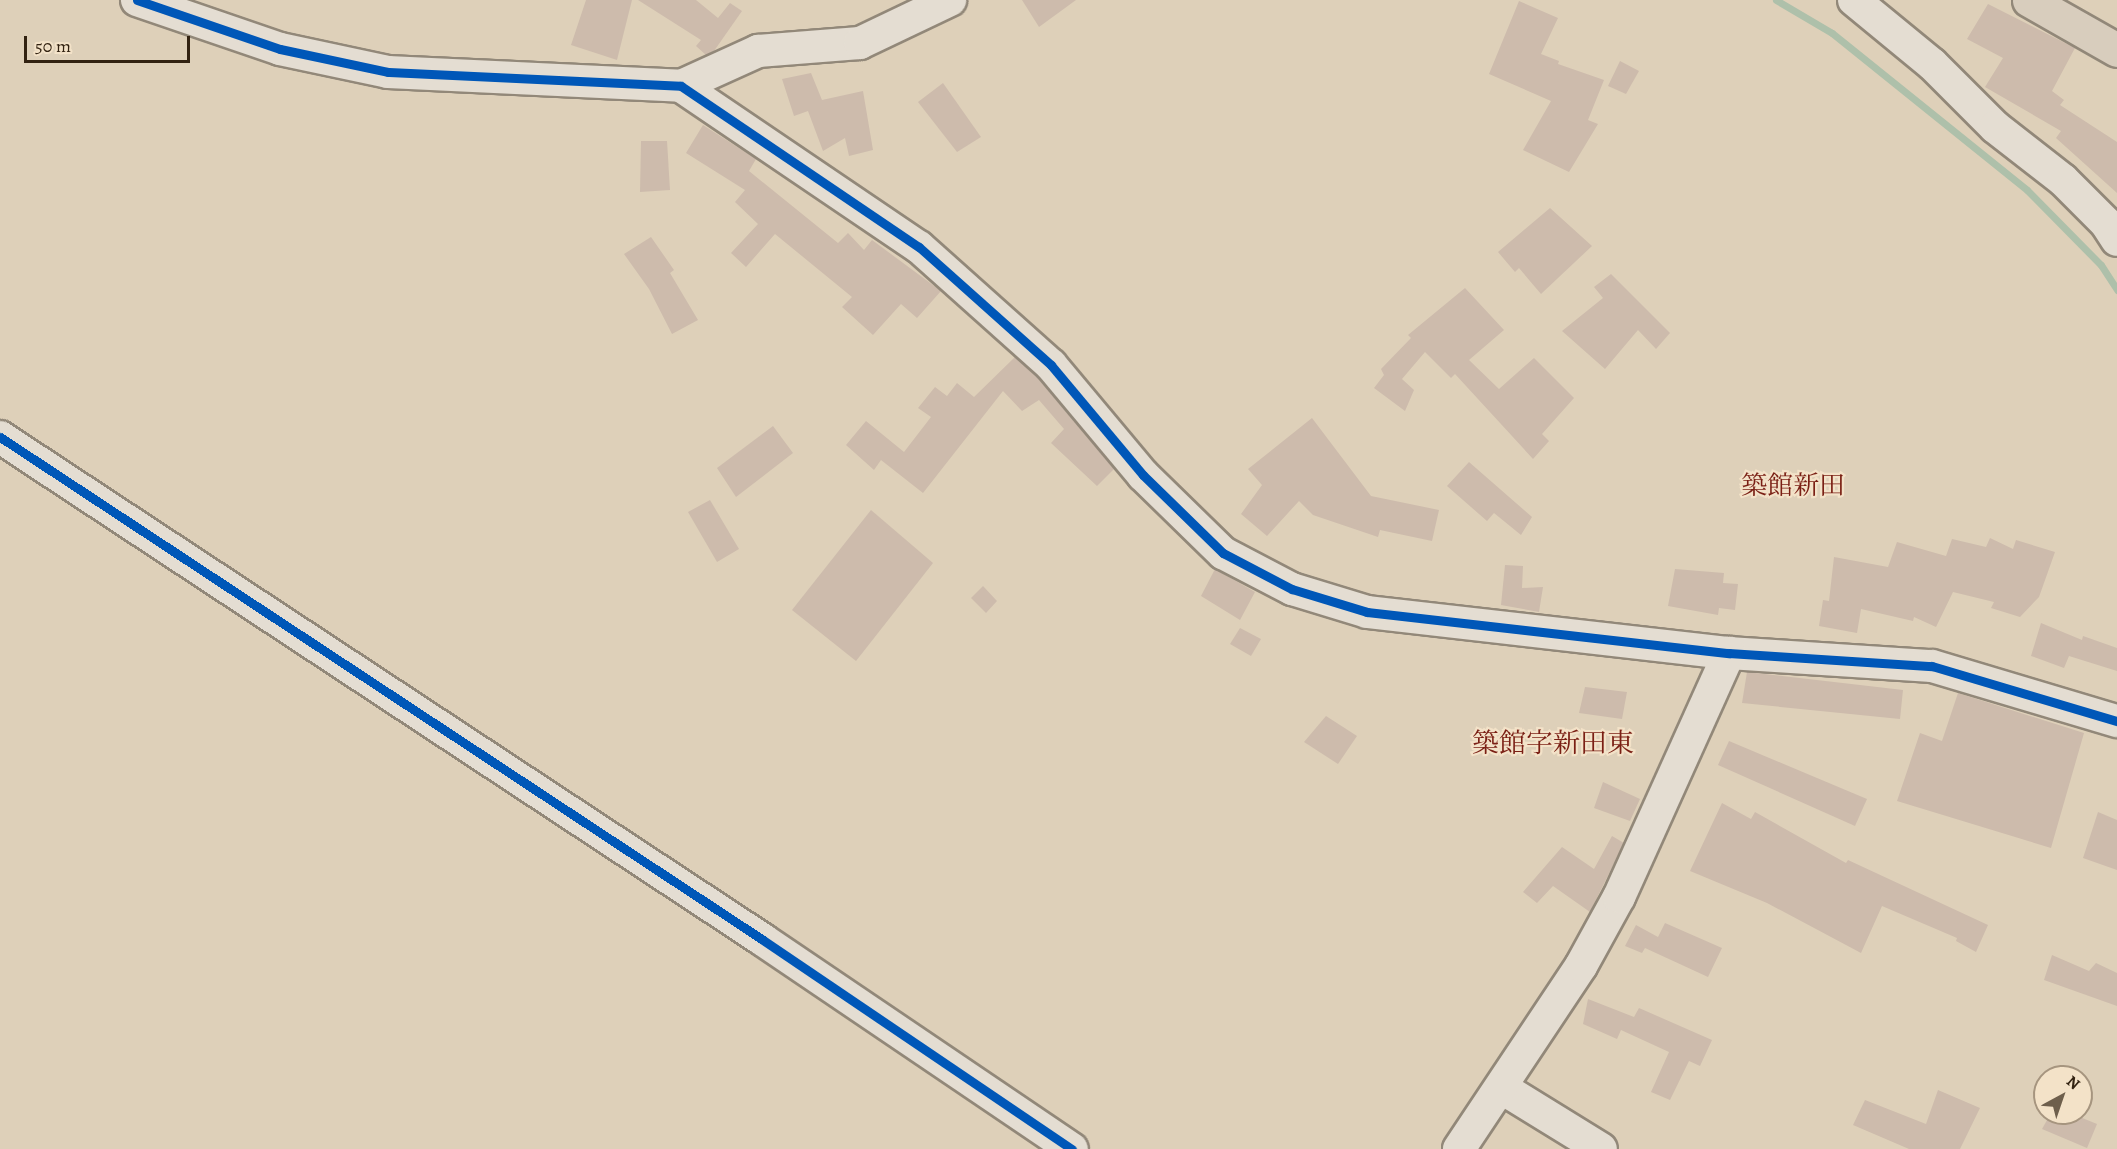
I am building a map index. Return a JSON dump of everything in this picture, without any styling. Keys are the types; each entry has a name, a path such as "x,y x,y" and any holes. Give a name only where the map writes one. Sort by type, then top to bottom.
{"highway":[{"path":"2029,0 2117,50"}],"street":[{"path":"137,0 280,49 388,72 681,86 758,51 860,43 950,0"},
{"path":"203,0 228,32"},
{"path":"1854,0 1932,64 1995,127 2063,180 2106,223 2117,240"},
{"path":"681,86 919,247 1051,364 1143,475 1222,553 1292,589 1367,612 1729,653 1932,666 2117,721"},
{"path":"0,437 763,940 1072,1149"},
{"path":"1459,1149 1502,1088 1581,966 1619,897 1729,653"},
{"path":"1502,1088 1601,1149"}],"building":[{"path":"586,0 632,0 617,60 571,45"},
{"path":"638,0 696,0 718,18 730,3 742,11 714,51 706,55 696,46 701,40"},
{"path":"1022,0 1076,0 1039,27"},
{"path":"1519,1 1558,18 1541,54 1559,61 1558,64 1604,80 1588,120 1598,124 1569,172 1523,150 1551,101 1489,74"},
{"path":"1988,4 2075,48 2052,91 2064,100 2060,105 2117,142 2117,193 2056,138 2061,131 1985,87 2003,58 1967,39"},
{"path":"1620,61 1639,71 1626,94 1608,86"},
{"path":"811,73 822,100 863,91 873,150 849,156 845,138 823,151 808,111 794,116 782,79"},
{"path":"943,83 981,137 957,152 918,102"},
{"path":"703,125 756,159 749,171 838,243 848,233 864,250 872,240 941,291 917,318 901,304 873,335 842,307 852,297 775,234 746,267 731,253 758,224 735,202 745,190 686,153"},
{"path":"641,141 667,141 670,190 640,192"},
{"path":"1550,208 1592,246 1541,294 1519,268 1515,272 1498,252"},
{"path":"651,237 674,270 670,273 698,320 672,334 649,289 624,254"},
{"path":"1611,274 1670,333 1656,349 1638,330 1605,369 1562,331 1603,298 1594,287"},
{"path":"1465,288 1504,330 1469,360 1499,389 1534,358 1574,398 1542,434 1549,441 1533,459 1455,374 1451,378 1425,352 1402,379 1414,390 1405,411 1374,388 1384,375 1381,369 1411,338 1408,335"},
{"path":"1015,357 1038,378 1114,469 1097,486 1051,443 1064,429 1039,400 1022,411 1003,391 923,493 881,460 874,470 846,445 866,421 904,452 931,417 918,408 935,387 947,396 957,383 974,397"},
{"path":"1312,418 1371,496 1439,510 1432,541 1380,530 1378,537 1313,515 1299,501 1267,536 1241,514 1262,485 1248,469"},
{"path":"773,426 793,453 736,497 717,468"},
{"path":"1469,462 1532,517 1521,535 1494,513 1487,521 1447,486"},
{"path":"710,500 739,549 717,562 688,512"},
{"path":"871,510 933,563 856,661 792,610"},
{"path":"1990,538 2013,549 2016,540 2055,552 2039,597 2020,617 1991,608 1994,602 1953,592 1936,627 1914,617 1913,621 1861,609 1857,633 1819,626 1823,600 1829,601 1834,557 1888,567 1897,542 1946,556 1952,539 1986,547"},
{"path":"1505,565 1523,566 1522,588 1543,587 1539,612 1501,605"},
{"path":"1215,569 1255,592 1240,620 1201,596"},
{"path":"1675,569 1724,573 1723,583 1738,584 1735,610 1719,608 1718,615 1668,606"},
{"path":"983,586 997,601 986,613 971,598"},
{"path":"2041,623 2082,640 2083,636 2117,648 2117,671 2069,656 2064,668 2031,656"},
{"path":"1240,628 1261,639 1251,656 1230,644"},
{"path":"1747,672 1903,690 1900,719 1742,703"},
{"path":"1585,687 1627,692 1622,719 1579,713"},
{"path":"1958,693 2084,733 2051,848 1897,801 1920,733 1942,741"},
{"path":"1326,716 1357,736 1338,764 1304,742"},
{"path":"1729,741 1867,799 1855,826 1718,765"},
{"path":"1603,782 1640,799 1630,821 1594,808"},
{"path":"1722,803 1751,819 1755,812 1846,863 1848,860 1988,925 1976,952 1956,941 1957,938 1882,906 1861,953 1767,903 1690,871"},
{"path":"2098,812 2117,820 2117,870 2083,858"},
{"path":"1612,836 1624,843 1590,912 1553,886 1537,903 1523,892 1562,847 1594,869"},
{"path":"1665,923 1722,948 1708,977 1645,948 1642,953 1625,946 1636,925 1658,937"},
{"path":"2052,955 2089,971 2096,963 2117,973 2117,1006 2044,980"},
{"path":"1588,999 1634,1017 1639,1008 1712,1040 1700,1066 1689,1061 1670,1100 1651,1092 1669,1052 1621,1030 1617,1039 1583,1024"},
{"path":"1938,1090 1980,1108 1960,1149 1909,1149 1853,1125 1865,1100 1926,1124"},
{"path":"2097,1124 2087,1148 2042,1129 2044,1125"}],"waterway":[{"path":"1776,0 1832,33 2027,190 2101,265 2117,290"}],"cycle path":[{"path":"137,0 280,49 388,72 681,86 919,247 1051,365 1143,475 1223,553 1292,589 1367,612 1729,653 1932,666 2117,721"},
{"path":"0,437 763,940 1072,1149"}],"district":[{"name":"築館新田","path":"1793,486"},
{"name":"築館字新田東","path":"1553,744"}]}
